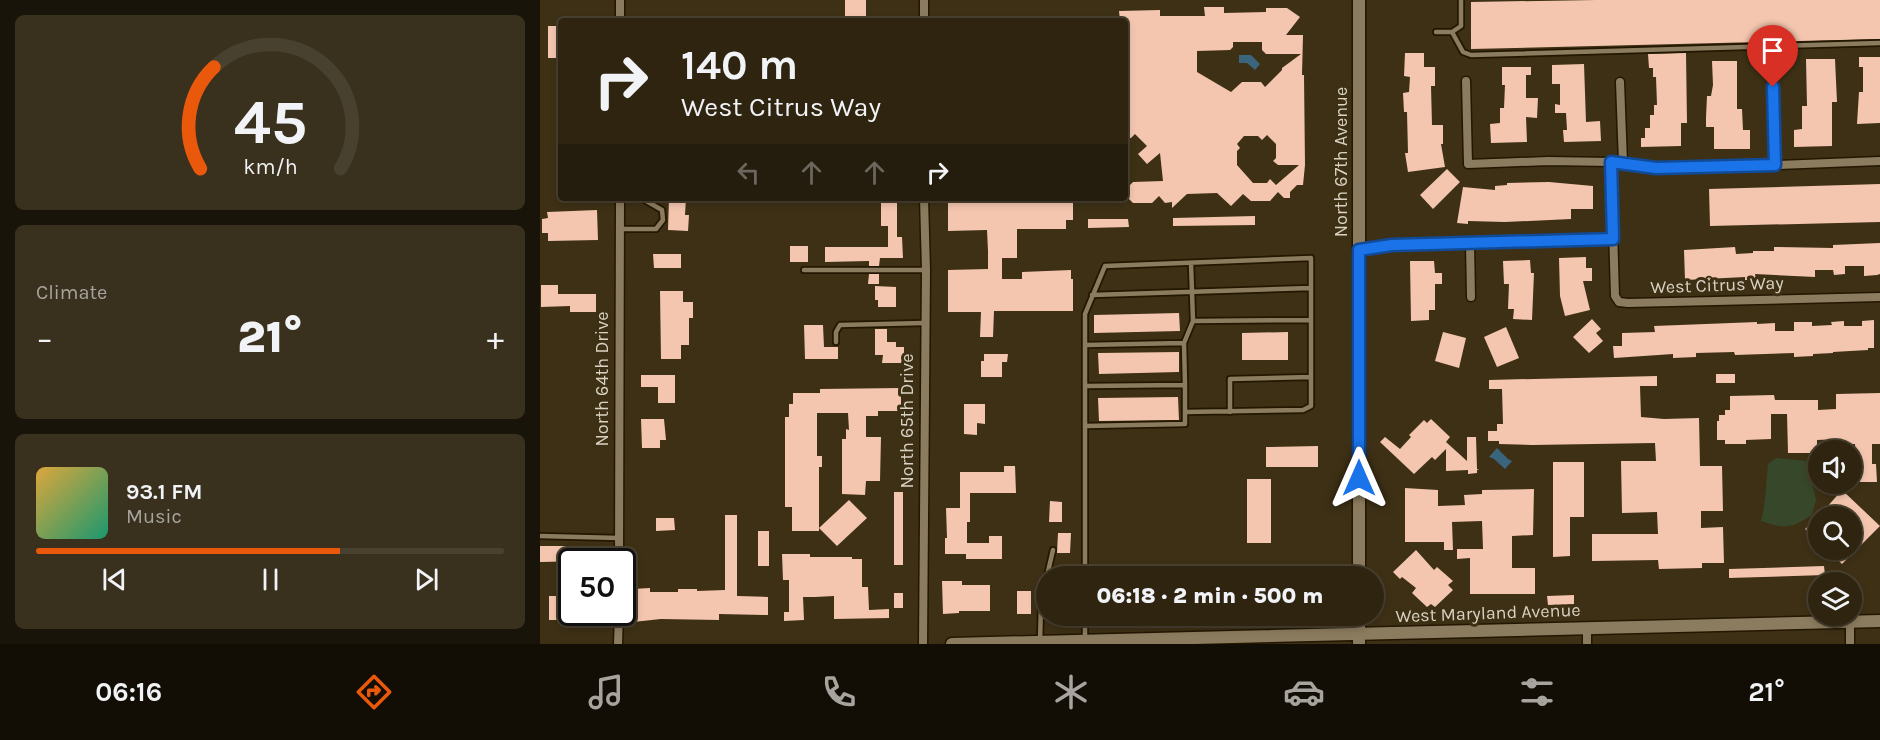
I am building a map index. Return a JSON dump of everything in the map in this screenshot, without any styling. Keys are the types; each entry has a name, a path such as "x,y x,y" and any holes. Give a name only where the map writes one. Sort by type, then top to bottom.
{"street":[{"path":"620,0 620,18"},
{"path":"924,0 924,18"},
{"name":"North 67th Avenue","path":"1359,0 1359,566"},
{"path":"1466,81 1468,164 1548,160 1611,162 1656,168 1880,161"},
{"path":"1620,82 1623,163"},
{"path":"1773,87 1775,165"},
{"name":"West Citrus Way","path":"1611,162 1615,296 1619,302 1880,297"},
{"name":"North 64th Drive","path":"619,548 620,201"},
{"name":"North 65th Drive","path":"923,644 926,270 924,201"},
{"path":"1359,250 1387,245 1613,239"},
{"path":"1470,243 1471,297"},
{"name":"West Maryland Avenue","path":"1862,622 1880,621"},
{"name":"West Maryland Avenue","path":"952,644 1359,639 1587,628 1808,623"},
{"path":"618,626 618,644"},
{"path":"1850,626 1850,644"},
{"path":"1587,628 1587,644"}],"lane":[{"path":"1436,32 1452,32 1461,26 1461,0"},
{"path":"1452,32 1463,52 1471,55 1880,43"},
{"path":"619,229 656,229 663,220 662,210 646,201"},
{"path":"1085,566 1085,314 1105,266 1311,258 1311,406 1303,410 1185,412"},
{"path":"1085,426 1185,424 1184,343 1193,321 1191,263"},
{"path":"804,270 926,270"},
{"path":"1092,295 1311,288"},
{"path":"1193,321 1311,320"},
{"path":"836,342 836,332 840,325 924,323"},
{"path":"1085,345 1184,343"},
{"path":"1230,412 1230,379 1311,378"},
{"path":"1085,386 1185,384"},
{"path":"540,536 619,538"},
{"path":"1049,566 1053,550"},
{"path":"1040,626 1040,642"},
{"path":"1085,626 1085,641"}],"green space":[{"path":"1776,458 1808,461 1808,494 1815,494 1816,499 1814,506 1808,506 1808,517 1787,526 1761,521 1768,464"}],"water":[{"path":"1239,55 1251,55 1260,64 1255,70 1247,63 1239,63"},
{"path":"1497,448 1512,461 1505,469 1489,457"}],"building":[{"path":"845,0 866,0 866,18 845,18"},
{"path":"1880,0 1880,39 1471,49 1471,2"},
{"path":"1204,7 1224,7 1224,13 1266,12 1266,8 1287,8 1300,17 1286,35 1303,35 1305,165 1303,185 1297,185 1290,192 1290,198 1284,198 1278,192 1270,201 1251,201 1243,194 1231,206 1217,193 1187,194 1172,208 1172,202 1165,203 1159,196 1152,203 1133,203 1129,199 1129,186 1133,182 1163,181 1160,153 1147,164 1138,154 1147,146 1135,134 1128,138 1128,18 1120,18 1119,11 1160,10 1160,16 1205,16","holes":["1233,42 1262,42 1262,50 1266,54 1301,54 1282,68 1265,87 1261,82 1242,82 1231,92 1197,72 1197,51 1230,50","1267,135 1276,144 1276,158 1273,161 1278,165 1299,165 1276,185 1270,179 1267,183 1253,183 1237,165 1237,151 1240,148 1237,144 1244,136 1258,136 1262,140"]},
{"path":"548,26 558,26 558,58 548,58"},
{"path":"1405,53 1424,53 1424,67 1435,67 1435,86 1431,86 1432,125 1443,125 1443,144 1441,144 1445,167 1408,172 1405,153 1408,153 1407,112 1404,112 1403,93 1409,92 1410,77 1404,76"},
{"path":"1686,53 1687,123 1681,123 1681,146 1641,147 1641,138 1645,138 1645,128 1650,128 1650,115 1654,115 1654,105 1657,105 1656,77 1653,77 1653,68 1649,68 1648,54"},
{"path":"1859,57 1880,57 1880,123 1857,124 1859,92 1863,92 1863,67 1859,67"},
{"path":"1806,59 1835,59 1837,102 1832,102 1832,146 1794,147 1794,130 1802,129 1802,106 1807,106"},
{"path":"1712,61 1737,61 1737,109 1742,109 1743,130 1750,130 1750,149 1714,149 1714,127 1706,127 1707,96 1711,96 1713,85"},
{"path":"1584,64 1586,122 1600,121 1601,141 1564,142 1563,130 1567,130 1566,113 1555,113 1555,104 1560,105 1560,84 1552,84 1552,65"},
{"path":"1502,67 1531,67 1531,75 1526,75 1526,98 1538,98 1537,118 1526,117 1527,142 1491,143 1490,124 1500,123 1500,108 1504,108 1505,85 1502,85"},
{"path":"1447,169 1460,182 1433,209 1420,195"},
{"path":"1549,182 1593,186 1593,209 1571,209 1571,219 1457,223 1463,187 1495,190 1495,186 1507,185 1507,183"},
{"path":"1880,184 1880,222 1710,226 1709,189"},
{"path":"669,201 686,201 685,215 689,215 688,231 668,230"},
{"path":"881,201 897,201 897,237 902,237 903,258 880,258 879,266 869,266 869,261 825,262 825,247 888,247 888,226 881,226"},
{"path":"948,201 1073,201 1073,220 1066,220 1066,229 1017,229 1017,258 1002,258 1002,279 1022,279 1022,272 1071,270 1073,311 994,311 993,337 980,337 981,312 948,312 948,270 988,269 987,230 948,231"},
{"path":"597,210 598,240 548,241 548,233 542,233 542,219 548,218 547,212"},
{"path":"1255,216 1255,225 1173,226 1173,218"},
{"path":"1088,219 1128,219 1129,227 1088,228"},
{"path":"1880,243 1880,274 1877,275 1864,276 1864,266 1845,266 1845,274 1834,275 1833,270 1815,270 1815,277 1755,274 1756,280 1745,280 1745,277 1685,280 1684,250 1735,247 1736,254 1774,251 1774,247 1833,248 1833,245"},
{"path":"790,246 808,246 808,262 790,262"},
{"path":"653,254 681,254 681,268 654,268"},
{"path":"1586,257 1586,268 1592,268 1592,281 1583,281 1590,310 1565,316 1560,296 1559,258"},
{"path":"1530,260 1531,273 1534,273 1532,320 1513,319 1514,309 1508,309 1509,284 1504,284 1503,261"},
{"path":"1410,261 1434,261 1435,273 1442,273 1442,284 1435,284 1435,310 1429,310 1429,320 1411,321"},
{"path":"869,274 879,274 879,284 868,284"},
{"path":"541,285 558,285 558,294 596,294 596,312 570,312 570,306 541,307"},
{"path":"875,286 896,287 896,307 878,307 878,300 875,300"},
{"path":"660,291 683,291 683,302 693,302 693,318 689,318 689,345 681,345 681,359 661,359"},
{"path":"1179,313 1180,331 1094,333 1094,315"},
{"path":"1592,319 1601,329 1596,333 1603,341 1589,353 1573,337"},
{"path":"1874,320 1874,348 1868,348 1868,350 1794,357 1794,353 1735,355 1734,352 1696,353 1696,357 1673,358 1673,354 1614,358 1613,346 1622,346 1622,333 1655,332 1654,326 1757,322 1757,324 1775,323 1775,331 1794,331 1794,322 1812,322 1812,326 1832,325 1831,322 1844,321 1844,326 1862,326 1862,321"},
{"path":"804,325 823,325 824,347 838,347 838,359 805,359"},
{"path":"1506,327 1519,358 1497,367 1484,337"},
{"path":"875,329 887,329 887,342 896,342 896,347 904,347 904,363 882,363 883,355 875,355"},
{"path":"1288,332 1288,360 1242,360 1242,333"},
{"path":"1443,332 1466,338 1459,368 1435,361"},
{"path":"1179,352 1179,372 1099,374 1098,353"},
{"path":"984,354 1008,354 1007,362 1002,362 1002,377 981,377 981,361 984,361"},
{"path":"1716,374 1735,374 1735,383 1716,383"},
{"path":"641,375 675,375 675,403 658,403 658,387 641,387"},
{"path":"1657,376 1657,386 1640,386 1641,417 1699,418 1700,466 1722,466 1723,511 1701,511 1701,528 1723,527 1724,563 1702,563 1702,568 1659,569 1658,560 1592,561 1592,534 1658,534 1657,512 1622,513 1621,461 1656,461 1655,443 1532,445 1499,444 1499,441 1488,441 1488,431 1497,431 1497,424 1503,424 1502,389 1489,389 1489,380"},
{"path":"901,388 901,411 878,411 878,416 866,416 866,437 881,437 880,481 866,481 865,495 842,494 842,439 846,439 846,429 849,430 848,413 817,413 817,456 822,456 822,467 819,467 819,531 792,531 792,507 785,507 785,417 789,417 789,404 793,404 793,393 820,393 820,389"},
{"path":"1880,393 1880,444 1872,444 1872,464 1876,464 1877,482 1862,482 1862,440 1808,440 1808,453 1788,453 1787,414 1771,414 1771,439 1746,440 1746,444 1725,444 1725,440 1717,440 1717,421 1719,421 1719,415 1725,415 1725,410 1730,410 1730,396 1774,395 1775,400 1818,400 1818,410 1836,409 1836,394"},
{"path":"1178,397 1179,420 1099,421 1098,398"},
{"path":"964,404 985,404 985,424 977,423 977,435 964,434"},
{"path":"641,419 664,419 666,440 660,440 660,448 642,448"},
{"path":"1431,419 1450,437 1446,442 1467,461 1467,437 1476,437 1477,469 1479,470 1477,473 1468,474 1468,470 1446,471 1446,449 1435,460 1432,457 1414,474 1380,442 1385,437 1400,449 1411,437 1409,435 1424,420 1427,423"},
{"path":"1318,446 1318,467 1266,467 1266,447"},
{"path":"1553,462 1584,462 1584,517 1570,517 1570,556 1553,557"},
{"path":"1004,466 1015,466 1016,493 970,493 970,522 967,522 967,543 989,543 989,536 1002,536 1002,559 966,559 966,554 945,554 946,508 960,508 960,472 1004,472"},
{"path":"1247,479 1271,479 1271,543 1247,543"},
{"path":"1405,488 1438,490 1438,506 1465,505 1464,495 1482,494 1482,490 1534,489 1533,535 1512,536 1512,568 1535,568 1535,594 1470,594 1470,558 1457,559 1457,549 1483,549 1482,521 1452,522 1453,550 1444,550 1444,542 1405,542"},
{"path":"894,492 903,492 903,565 894,565"},
{"path":"1838,494 1846,494 1859,506 1828,506"},
{"path":"849,500 867,518 837,546 819,528"},
{"path":"1050,501 1062,502 1062,522 1049,522"},
{"path":"1862,509 1880,526 1862,544"},
{"path":"725,515 737,515 737,596 768,597 768,615 719,614 719,620 661,619 636,622 636,589 650,588 650,592 678,592 678,589 725,590"},
{"path":"656,518 674,518 675,530 656,531"},
{"path":"758,531 769,531 769,566 758,566"},
{"path":"1058,533 1071,533 1070,553 1057,553"},
{"path":"540,546 595,546 595,548 558,548 558,562 540,562"},
{"path":"1416,550 1434,570 1437,567 1453,581 1448,585 1453,590 1435,607 1431,604 1427,607 1412,593 1416,588 1393,572"},
{"path":"782,554 862,559 862,587 868,587 869,610 889,609 889,618 834,619 834,596 803,597 804,620 784,621 784,612 789,612 789,580 783,580"},
{"path":"1824,566 1825,572 1808,572 1808,576 1729,578 1729,569"},
{"path":"942,581 962,581 962,585 990,585 990,611 959,611 959,613 943,614"},
{"path":"1017,591 1031,591 1031,614 1017,614"},
{"path":"894,593 903,593 903,608 894,608"},
{"path":"1574,595 1574,604 1548,605 1547,596"},
{"path":"549,596 558,596 558,620 549,620"}],"route":[{"path":"1359,478 1359,250 1387,245 1613,239 1611,162 1656,168 1775,165 1773,87"}]}
